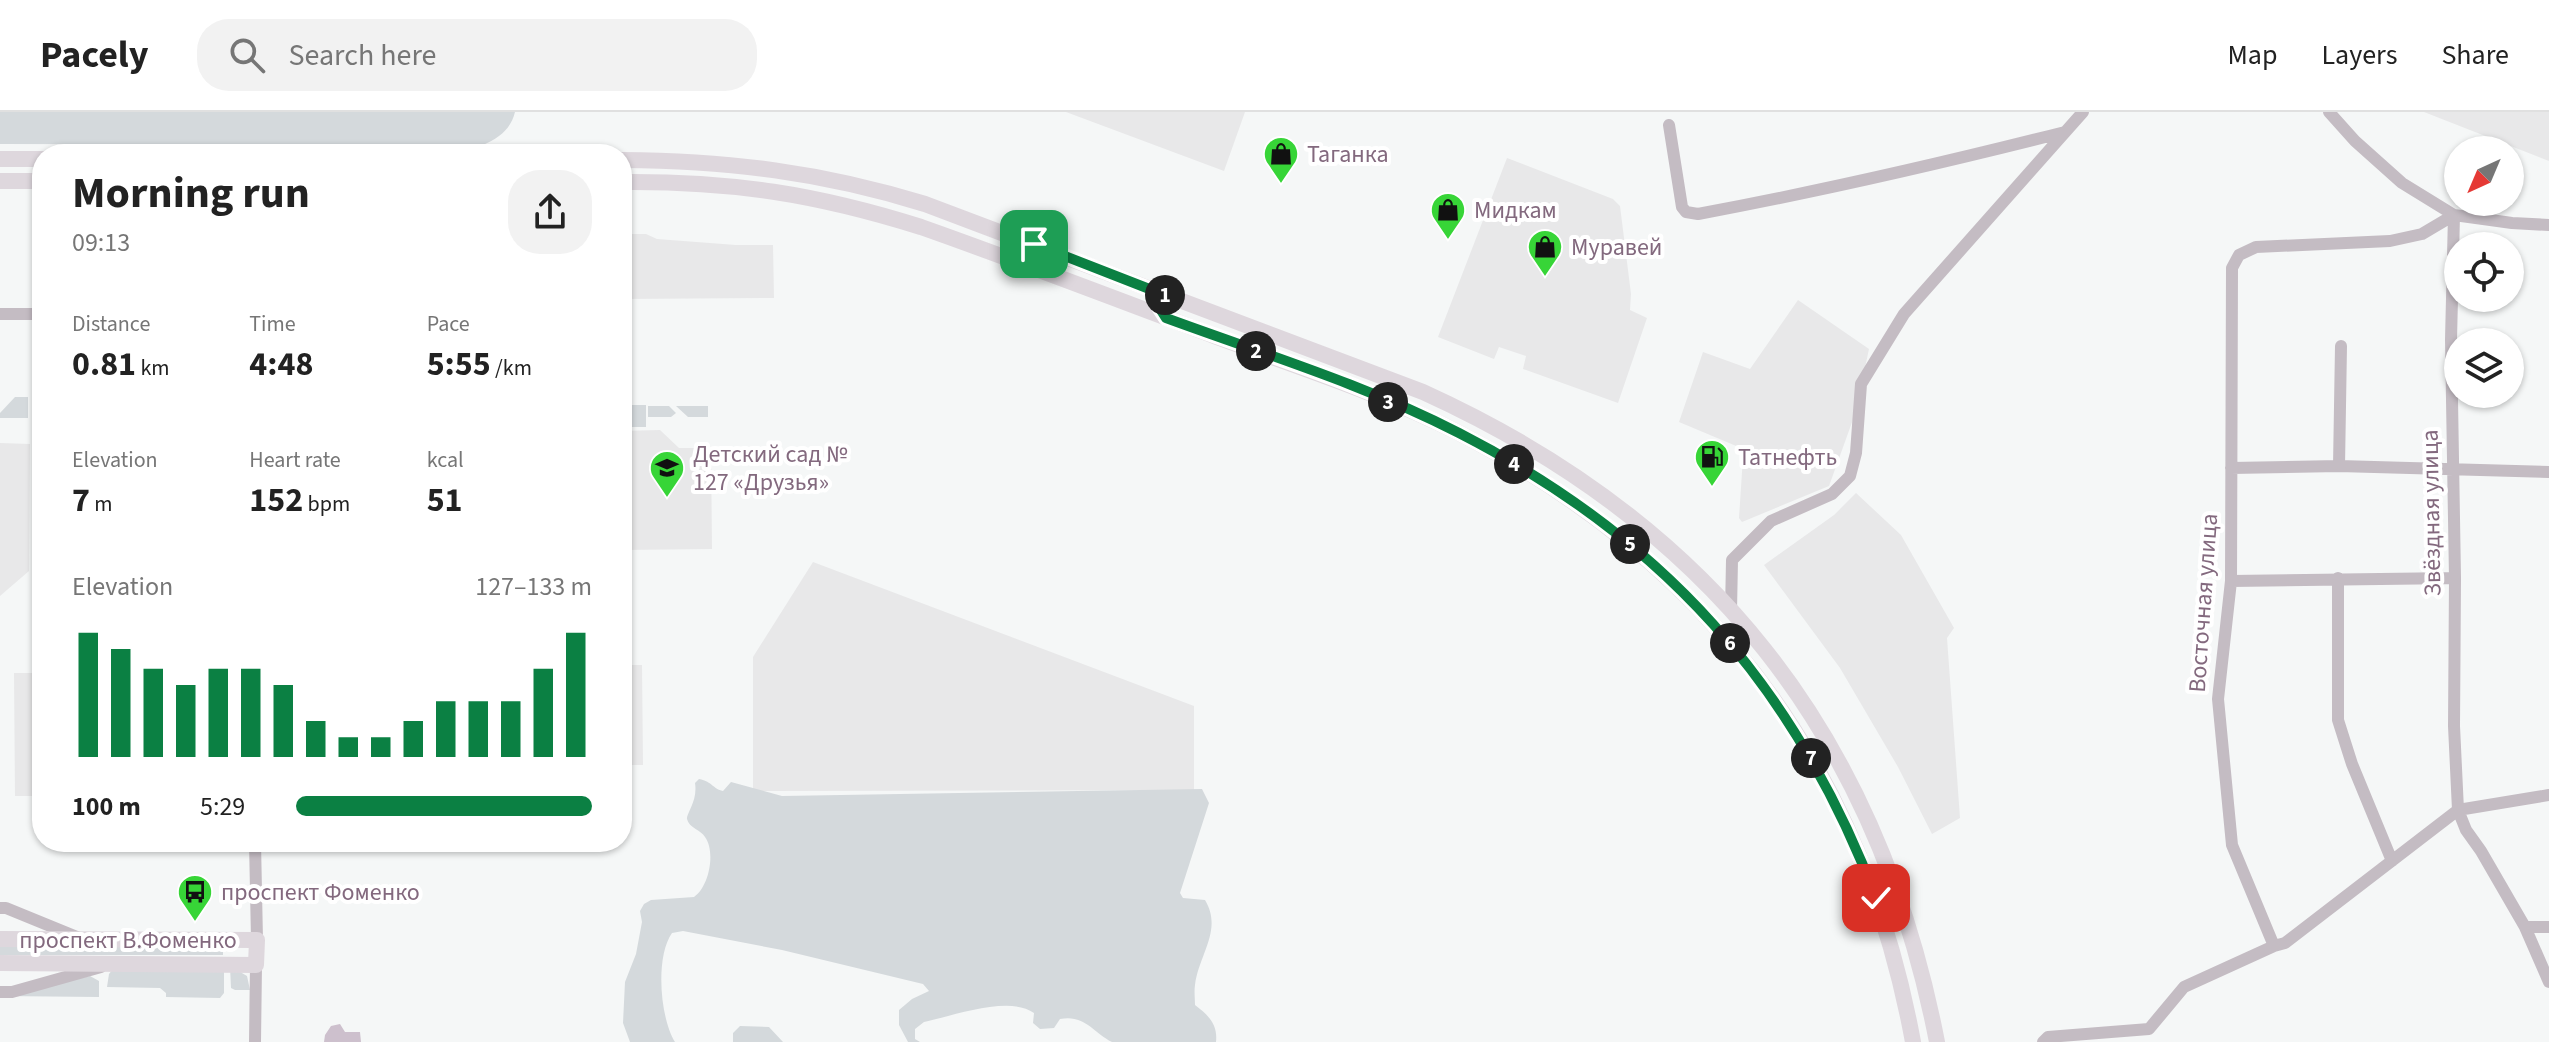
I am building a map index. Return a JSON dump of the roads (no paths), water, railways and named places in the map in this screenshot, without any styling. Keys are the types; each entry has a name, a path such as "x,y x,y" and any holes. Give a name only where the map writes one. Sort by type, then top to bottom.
{"main road":[{"path":"0,159 32,159"},
{"path":"632,160 756,166 870,187 1034,244 1385,377 1469,413 1513,437 1605,496 1650,530 1697,574 1771,657 1798,694 1860,800 1879,840 1914,941 1937,1042"},
{"path":"0,181 32,181"},
{"path":"632,182 757,188 857,207 921,227 1351,387 1456,431 1501,455 1594,515 1682,590 1751,668 1832,793 1857,846 1888,934 1913,1042"},
{"path":"1166,318 1159,307 1162,300 1175,299"},
{"name":"проспект В.Фоменко","path":"0,939 257,940"},
{"path":"256,965 257,940"},
{"name":"проспект В.Фоменко","path":"0,963 256,965"}],"street":[{"path":"1731,611 1732,560 1771,521 1832,494 1850,476 1856,453 1861,384 1904,314 2083,112"},
{"path":"2329,112 2355,141 2402,183 2444,209"},
{"path":"1669,125 1682,207 1686,212 1698,214 1886,176 2065,132"},
{"name":"Восточная улица","path":"2274,946 2232,845 2218,699 2231,581 2232,268 2239,255 2256,247 2390,241 2422,234 2452,216"},
{"name":"Звёздная улица","path":"2454,216 2451,340 2454,726 2458,810"},
{"path":"2461,216 2549,225"},
{"path":"0,314 32,314"},
{"path":"2339,466 2341,346"},
{"path":"2231,468 2339,466 2549,472"},
{"path":"2338,578 2338,720 2352,764 2392,861"},
{"path":"2231,581 2455,578"},
{"path":"2043,1042 2048,1037 2149,1029 2184,987 2285,943 2458,810 2549,795"},
{"path":"2458,810 2466,830 2525,927 2549,982"},
{"path":"255,852 257,940"},
{"path":"0,908 84,940"},
{"path":"2525,927 2549,927"},
{"path":"0,992 12,992 112,963"},
{"path":"255,1042 256,965"}],"place":[{"name":"Таганка","path":"1281,185"},
{"name":"Мидкам","path":"1448,241"},
{"name":"Муравей","path":"1545,278"},
{"name":"Татнефть","path":"1712,488"},
{"name":"Детский сад № 127 «Друзья»","path":"667,499"},
{"name":"проспект Фоменко","path":"195,923"}]}
